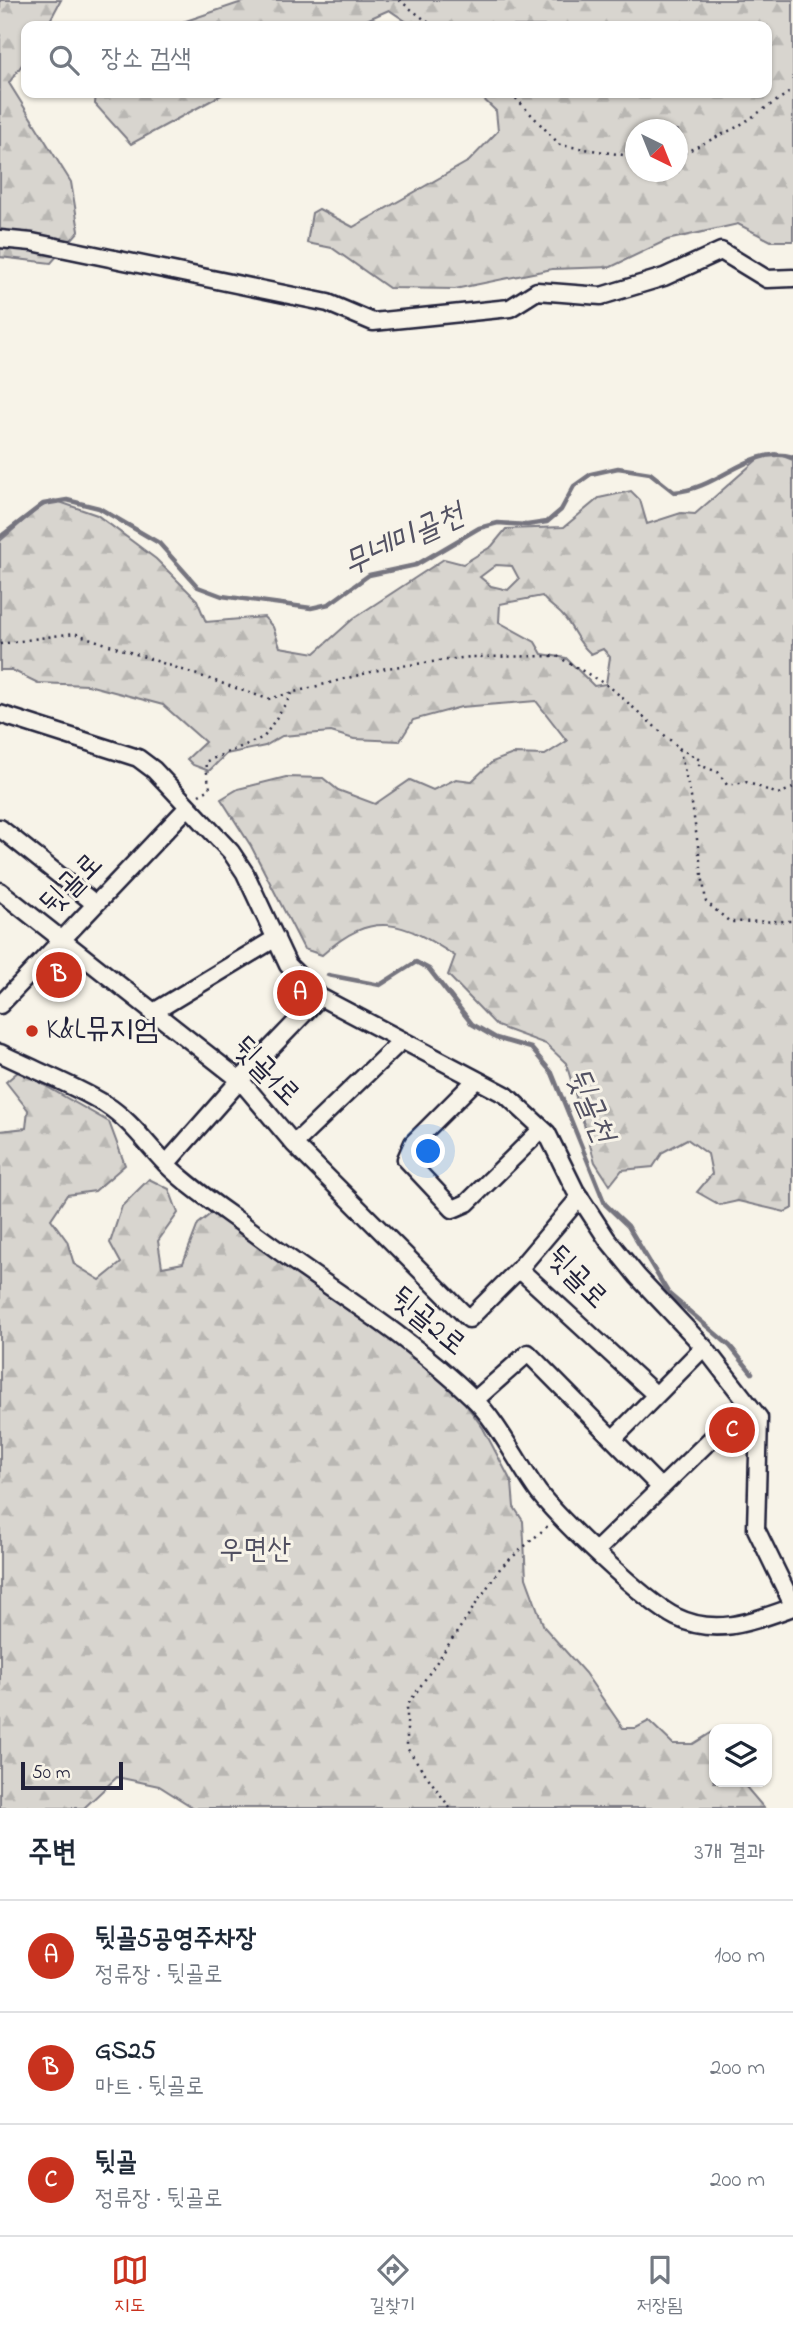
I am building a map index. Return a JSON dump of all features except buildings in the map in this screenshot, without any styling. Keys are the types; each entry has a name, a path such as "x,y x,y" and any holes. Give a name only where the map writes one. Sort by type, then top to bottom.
{"street":[{"path":"0,239 32,242 328,303 373,322 510,308 537,291 601,296 664,277 721,251 767,279 793,278"},
{"name":"뒷골로","path":"0,714 138,758 190,809 245,873 288,965 320,997 506,1095 542,1129 564,1161 580,1197 607,1239 638,1277 705,1347 759,1418 756,1529 793,1606"},
{"name":"뒷골로","path":"0,1005 60,938 190,809"},
{"path":"0,828 94,903"},
{"name":"뒷골1로","path":"0,891 240,1080 294,1144 469,1319 519,1269"},
{"path":"152,1013 276,938"},
{"path":"166,1164 240,1080 320,997"},
{"path":"294,1144 401,1041"},
{"name":"뒷골2로","path":"0,1053 105,1104 133,1125 166,1164 241,1224 408,1341 475,1400 540,1494 562,1518 654,1603 675,1617 695,1625 721,1628 753,1622 793,1606"},
{"path":"476,1080 413,1143 406,1159 453,1209 467,1203 542,1129"},
{"name":"뒷골로","path":"580,1197 519,1269 656,1395"},
{"path":"613,1439 705,1347"},
{"path":"475,1400 528,1353 661,1488"},
{"path":"597,1550 747,1404"}],"path":[{"path":"399,0 426,21"},
{"path":"688,151 737,127 793,90"},
{"path":"517,98 560,145 625,155"},
{"path":"0,644 74,633 268,699 386,668 470,657 557,656 610,687 679,748 700,760 699,765 718,772 727,785 749,782 778,794 793,788"},
{"path":"190,809 200,792 210,789 205,762 264,737 282,705 293,692"},
{"path":"679,748 691,797 706,902 730,922 793,921"},
{"path":"450,1808 407,1748 407,1706 501,1567 547,1526 562,1518"}],"green space":[{"path":"0,0 61,0 50,21 21,21 21,66 9,83 71,182 79,231 51,263 0,257"},
{"path":"248,0 793,0 793,241 771,241 738,224 667,240 611,267 552,269 455,289 389,288 332,248 307,243 312,213 319,209 353,227 469,161 498,131 496,111 482,98 772,98 772,21 406,21 389,10 364,21 186,21"},
{"path":"96,98 216,98 131,144 95,104"},
{"path":"775,453 793,460 793,1208 785,1212 738,1201 720,1205 697,1192 712,1174 708,1154 687,1139 663,1152 653,1167 622,1170 610,1185 595,1162 566,1063 546,1044 497,1026 448,975 455,956 403,928 388,925 357,931 340,940 322,955 304,949 251,846 221,799 238,789 286,777 323,778 338,790 375,804 410,780 433,790 456,779 472,781 492,762 513,754 545,755 567,741 536,701 461,707 413,720 400,741 354,739 331,732 282,736 265,746 226,754 209,771 193,765 187,759 205,742 163,705 88,685 38,683 12,670 0,670 0,541 36,510 54,500 97,515 156,559 197,600 206,622 264,617 273,627 280,647 315,653 354,618 444,559 463,564 492,546 506,529 564,527 599,498 631,491 640,500 647,524 681,513 695,514 759,458","holes":["496,565 512,566 519,579 508,590 491,586 480,577","542,596 563,616 581,644 591,654 603,649 610,657 606,684 594,686 566,658 542,654 535,642 499,622 500,604"]},
{"name":"우면산","path":"19,1071 109,1122 125,1165 95,1191 67,1195 51,1219 67,1241 74,1264 100,1280 121,1263 110,1243 122,1206 149,1179 169,1189 178,1213 158,1241 162,1267 183,1263 198,1224 213,1212 248,1232 451,1384 483,1428 512,1483 514,1507 523,1521 526,1578 544,1627 585,1673 623,1728 636,1728 649,1721 673,1744 693,1744 709,1734 709,1787 746,1787 764,1808 194,1808 159,1786 117,1777 84,1808 0,1808 0,1131 26,1128 28,1110 6,1082"}],"waterway":[{"name":"무네미골천","path":"0,537 43,504 67,500 99,508 159,543 198,587 222,596 311,608 329,604 369,575 416,565 479,528 498,523 527,525 547,522 561,510 574,486 591,474 618,468 650,473 674,492 705,484 762,457 793,457"},
{"name":"뒷골천","path":"328,975 380,985 416,962 429,969 472,1024 496,1038 531,1048 552,1073 605,1204 628,1226 669,1294 730,1346 752,1373"}],"place":[{"name":"GS25","path":"59,975"},
{"name":"뒷골5공영주차장","path":"300,993"},
{"name":"K&L뮤지엄","path":"32,1031"},
{"name":"뒷골","path":"732,1430"}]}
